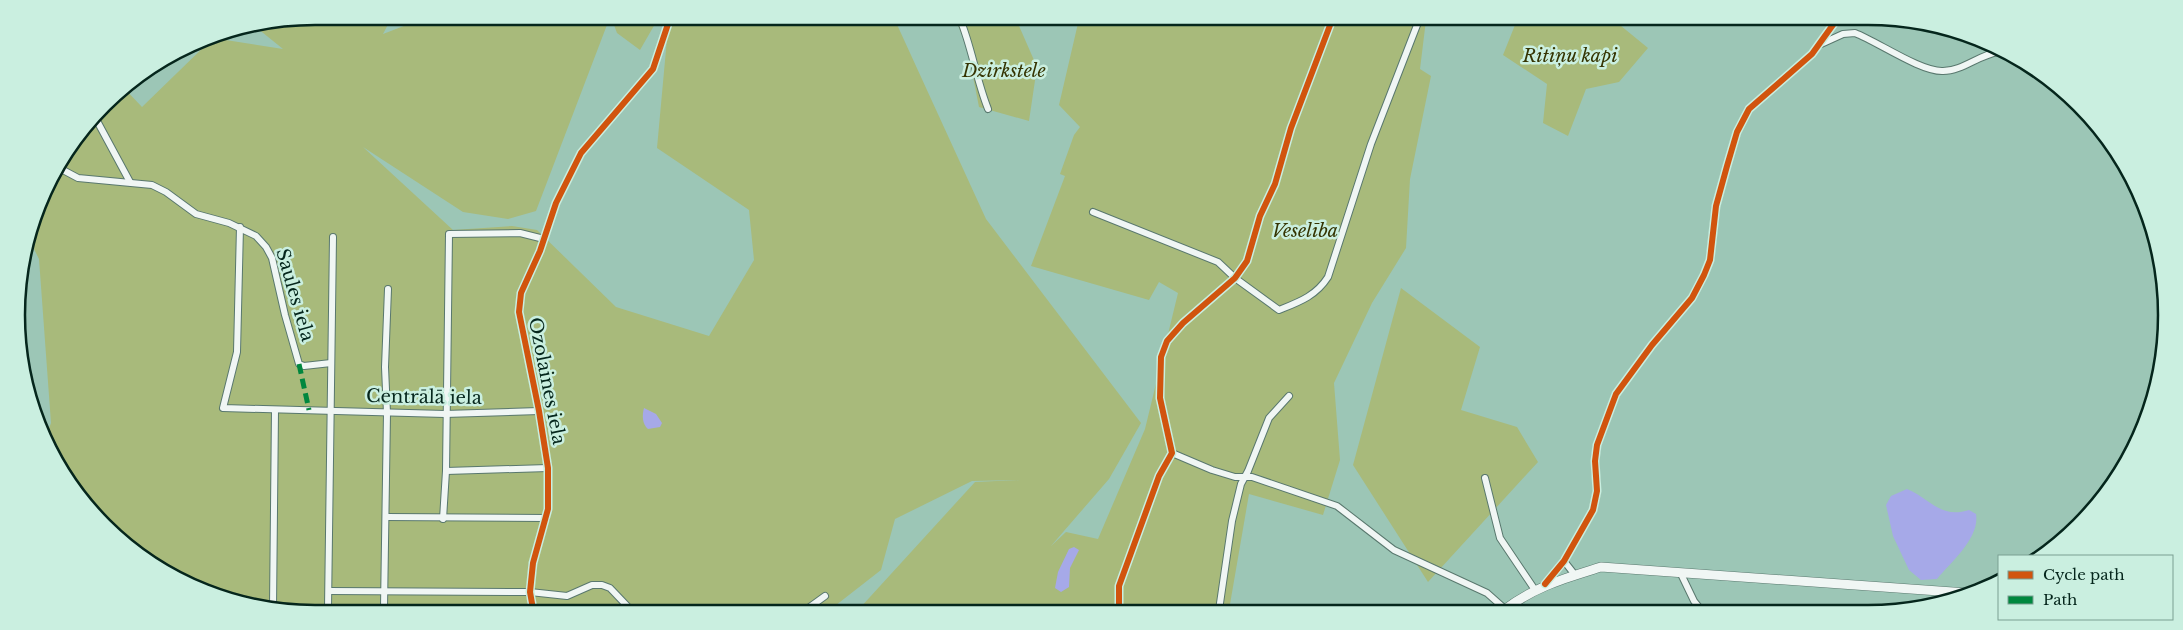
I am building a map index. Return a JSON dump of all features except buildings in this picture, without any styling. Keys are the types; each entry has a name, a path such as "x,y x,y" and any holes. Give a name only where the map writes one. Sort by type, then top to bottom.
{"street":[{"name":"Ozolaines iela","path":"532,605 530,592 533,563 546,518 548,468 540,411 519,312 521,293 556,204 581,153 653,69 668,25"},
{"path":"963,25 970,44 980,89 988,109"},
{"path":"1119,605 1119,586 1159,476 1172,453 1160,398 1161,357 1167,341 1183,323 1235,278 1247,261 1260,216 1276,184 1291,128 1330,25"},
{"path":"1093,212 1218,262 1235,278 1279,310 1305,300 1321,288 1328,277 1365,161 1417,25"},
{"path":"1545,584 1564,560 1593,510 1597,491 1595,461 1597,444 1616,394 1652,345 1692,298 1707,268 1710,260 1716,206 1737,132 1749,109 1812,54 1833,25"},
{"path":"1818,46 1842,34 1855,33 1925,67 1944,71 1962,65 1984,54 1992,53"},
{"path":"98,123 130,182"},
{"path":"64,171 78,178 130,182"},
{"name":"Saules iela","path":"130,182 152,185 166,192 196,214 240,227 256,236 266,247 272,258 299,364 304,366 331,363"},
{"name":"Centrālā iela","path":"240,227 237,352 223,408 445,414 540,411"},
{"path":"443,518 446,471 445,414 449,234 520,233 544,238"},
{"path":"328,605 333,237"},
{"path":"384,605 388,413 385,367 388,289"},
{"path":"1220,605 1232,521 1240,484 1269,418 1289,396"},
{"path":"273,602 275,410"},
{"path":"1172,453 1212,470 1252,477 1337,506 1394,550 1487,593 1500,605"},
{"path":"446,471 548,468"},
{"path":"1485,478 1500,538 1535,590"},
{"path":"386,518 546,518"},
{"path":"1564,560 1575,576"},
{"path":"1512,605 1545,584 1601,567 1953,592"},
{"path":"1681,574 1697,605"},
{"path":"329,591 530,592 567,596 592,585 602,585 610,588 626,605"},
{"path":"813,605 825,596"}],"green space":[{"name":"Veselība","path":"315,25 388,25 383,34 406,25 607,25 536,211 508,219 463,212 363,147 453,230 512,226 537,230 616,307 709,336 754,260 749,210 657,148 668,25 897,25 986,219 1141,423 1109,479 1051,546 1066,532 1098,539 1145,429 1178,293 1159,282 1149,300 1031,266 1065,176 1060,174 1074,135 1080,127 1059,105 1078,25 1425,25 1420,69 1431,76 1410,179 1406,248 1372,303 1334,383 1340,460 1323,515 1249,494 1230,605 863,605 975,482 1020,480 972,481 895,519 881,570 836,605 315,605 277,603 240,595 222,590 187,575 138,545 110,520 85,492 64,460 49,429 51,423 39,259 33,248 47,204 64,170 85,138 110,110 129,93 142,107 203,47 222,40 283,49 260,31 277,27"},
{"path":"614,25 654,25 640,50 617,33"},
{"name":"Dzirkstele","path":"958,25 1019,25 1037,67 1029,121 979,107 967,46"},
{"name":"Ritiņu kapi","path":"1515,25 1620,25 1648,48 1619,82 1586,89 1568,136 1543,123 1547,84 1503,55"},
{"path":"1401,288 1480,347 1461,410 1517,427 1538,462 1428,582 1353,465"}],"water":[{"path":"644,408 656,414 662,423 660,427 648,429 646,427 643,419"},
{"path":"1907,489 1943,510 1959,512 1969,510 1976,514 1974,532 1969,541 1937,579 1921,580 1909,570 1893,536 1886,505 1891,496"},
{"path":"1074,547 1079,550 1070,568 1069,587 1061,592 1055,588 1058,572 1069,549"}],"marked path":[{"path":"299,364 309,410"}],"cycle path":[{"path":"532,605 530,592 533,563 548,509 548,468 539,411 519,312 521,293 540,251 556,203 581,153 653,69 668,25"},
{"path":"1119,605 1119,586 1159,476 1172,453 1160,398 1161,357 1167,341 1183,323 1235,278 1247,261 1260,216 1275,184 1291,128 1330,25"},
{"path":"1545,584 1564,561 1593,510 1597,491 1595,461 1597,445 1616,394 1652,345 1692,298 1704,275 1710,260 1716,206 1737,132 1749,109 1812,54 1833,25"}]}
